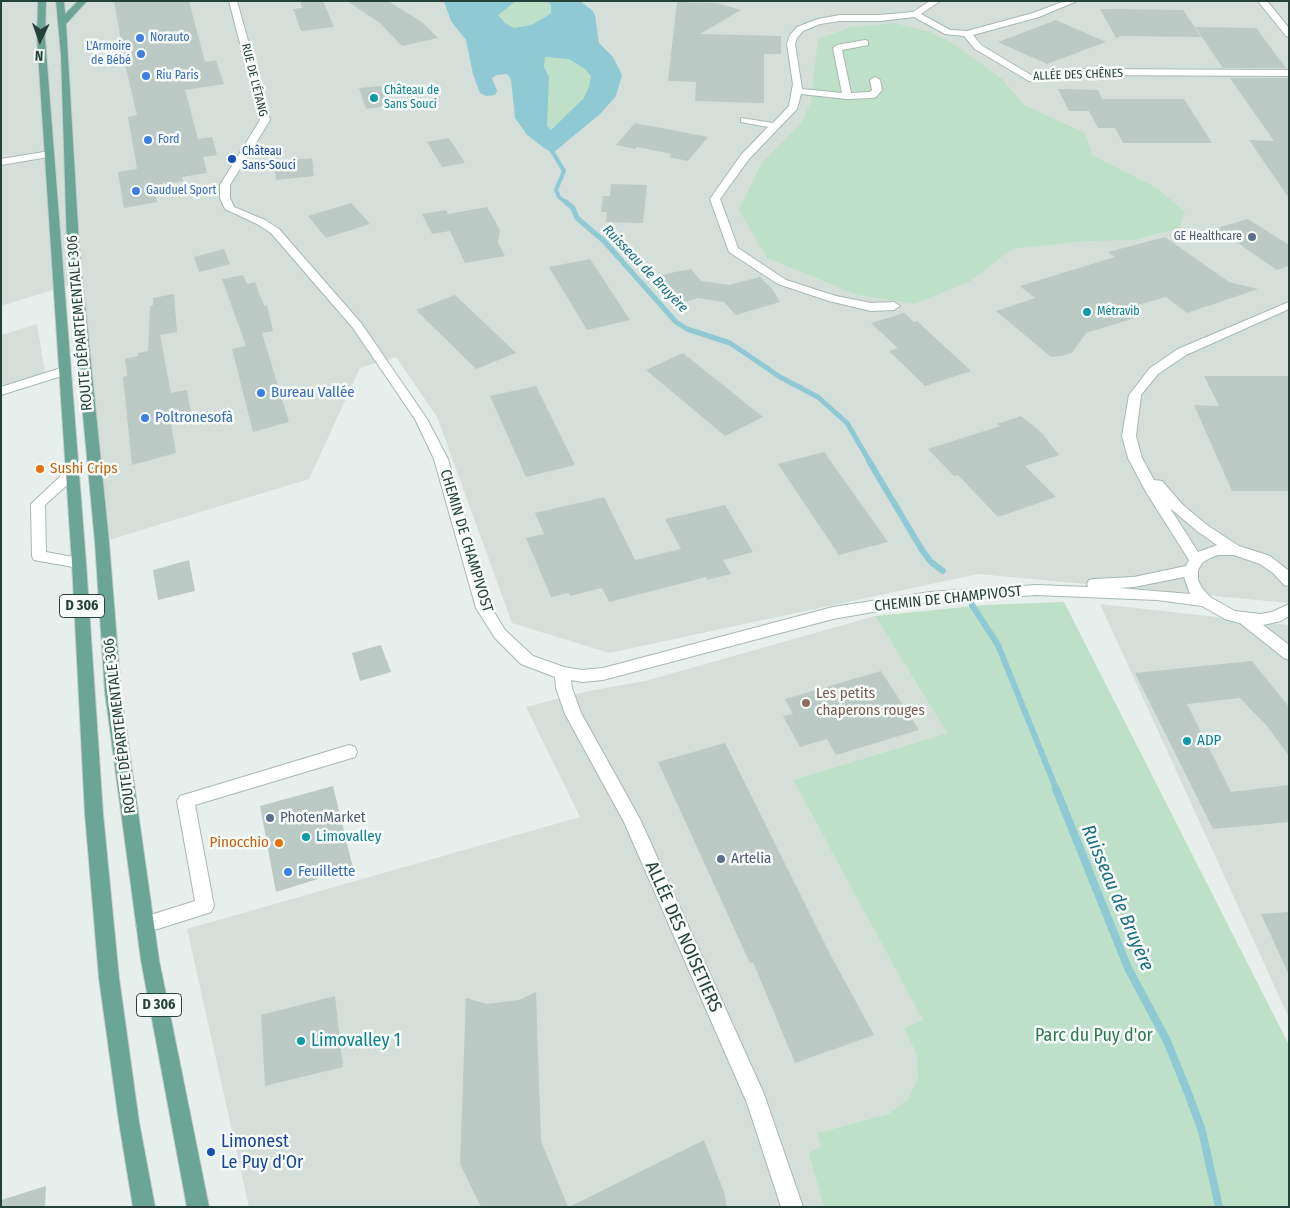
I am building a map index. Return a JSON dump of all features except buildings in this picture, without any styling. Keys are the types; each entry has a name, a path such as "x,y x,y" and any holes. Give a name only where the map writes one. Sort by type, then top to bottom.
{"main road":[{"path":"63,23 83,1"},
{"name":"ROUTE DÉPARTEMENTALE 306","path":"51,2 63,23 75,283 102,542 113,692 145,925 189,1169 198,1207"},
{"name":"ROUTE DÉPARTEMENTALE 306","path":"51,2 41,38 79,563 94,814 109,978 129,1122 144,1207"}],"street":[{"name":"RUE DE L'ÉTANG","path":"230,209 225,198 225,185 265,120 232,1"},
{"path":"894,306 871,307 833,299 782,282 733,250 715,199 745,157 794,108 798,84 791,44 793,37 800,29 818,22 840,18 880,18 915,14 936,1"},
{"path":"915,14 948,32 966,34 1028,18 1073,1"},
{"path":"1262,1 1289,34"},
{"name":"ALLÉE DES CHÊNES","path":"966,34 978,47 1029,78 1075,72 1289,73"},
{"path":"847,96 837,48 864,43"},
{"path":"797,91 847,96 873,95 877,90 875,80"},
{"path":"744,120 776,126"},
{"path":"1,162 50,154"},
{"name":"CHEMIN DE CHAMPIVOST","path":"230,209 261,222 275,232 357,326 421,419 440,459 484,608 500,634 527,660 563,673 582,676 604,674 833,613 870,606 930,597 1036,590 1068,585 1134,582 1193,565 1205,554 1218,550 1234,550"},
{"path":"1288,612 1268,619 1244,619 1223,612 1205,601 1196,591 1191,580 1193,565 1135,458 1129,436 1135,395 1154,371 1182,352 1289,305"},
{"path":"1,391 64,371"},
{"path":"1135,458 1178,508 1212,536 1234,550 1265,560 1278,569 1288,580"},
{"path":"72,473 38,504 39,556 79,563"},
{"name":"CHEMIN DE CHAMPIVOST","path":"1036,590 1157,595 1205,601"},
{"path":"1244,619 1289,654"},
{"name":"ALLÉE DES NOISETIERS","path":"563,673 564,688 573,714 631,820 757,1101 792,1207"},
{"path":"145,925 205,906 186,801 348,752"}],"shaded area":[{"path":"1,1 1289,1 1289,603 978,574 609,653 512,623 437,417 396,357 360,368 309,479 102,542 75,283 1,306"},
{"path":"37,324 45,373 1,387 1,335"},
{"path":"1100,604 1289,625 1289,1018"},
{"path":"875,616 947,733 793,780 924,1021 904,1028 916,1054 918,1079 909,1099 888,1114 817,1133 822,1148 808,1153 824,1207 249,1207 187,929 580,817 526,707 589,691 645,681"}],"green space":[{"path":"516,1 548,2 551,4 551,13 531,25 514,28 505,23 498,15"},
{"path":"895,23 930,32 954,44 1002,79 1024,105 1085,133 1092,155 1157,188 1185,212 1179,228 1134,240 1086,241 1012,249 970,281 915,304 857,295 767,258 739,210 761,164 802,122 811,101 818,39 851,27"},
{"path":"545,57 569,59 585,69 591,76 589,87 583,99 551,130 547,126 549,77 544,67"},
{"name":"Parc du Puy d'or","path":"1064,602 1289,1045 1289,1207 824,1207 808,1153 821,1147 817,1133 888,1114 908,1099 918,1078 916,1054 904,1028 923,1020 793,780 947,733 875,616 983,605"}],"water":[{"path":"444,1 516,1 498,15 505,23 514,28 531,25 551,13 551,4 546,1 580,1 592,10 595,15 599,43 613,57 622,75 616,96 601,113 553,153 527,135 515,118 511,79 507,74 497,75 492,78 497,91 495,95 486,96 480,93 473,74 466,40 451,21","holes":["545,57 569,59 585,69 591,76 589,87 583,99 551,130 547,126 549,77 544,67"]}],"waterway":[{"name":"Ruisseau de Bruyère","path":"549,146 564,171 556,190 559,197 568,204"},
{"name":"Ruisseau de Bruyère","path":"566,202 573,208 577,218 604,241 676,322 687,329 730,343 780,377 818,397 847,423 870,462"},
{"name":"Ruisseau de Bruyère","path":"869,461 922,550 931,562 943,571"},
{"name":"Ruisseau de Bruyère","path":"972,605 998,645 1057,791"},
{"name":"Ruisseau de Bruyère","path":"1056,789 1128,968 1167,1041 1188,1093 1202,1131 1219,1207"}],"place":[{"name":"Norauto","path":"140,38"},
{"name":"L'Armoire de Bébé","path":"141,54"},
{"name":"Riu Paris","path":"146,76"},
{"name":"Château de Sans Souci","path":"374,98"},
{"name":"Ford","path":"148,140"},
{"name":"Château Sans-Souci","path":"232,159"},
{"name":"Gauduel Sport","path":"136,191"},
{"name":"GE Healthcare","path":"1252,237"},
{"name":"Métravib","path":"1087,312"},
{"name":"Bureau Vallée","path":"261,393"},
{"name":"Poltronesofà","path":"145,418"},
{"name":"Sushi Crips","path":"40,469"},
{"name":"Les petits chaperons rouges","path":"806,703"},
{"name":"ADP","path":"1187,741"},
{"name":"PhotenMarket","path":"270,818"},
{"name":"Limovalley","path":"306,837"},
{"name":"Pinocchio","path":"279,843"},
{"name":"Artelia","path":"721,859"},
{"name":"Feuillette","path":"288,872"},
{"name":"Limovalley 1","path":"301,1041"},
{"name":"Limonest Le Puy d'Or","path":"211,1152"}]}
